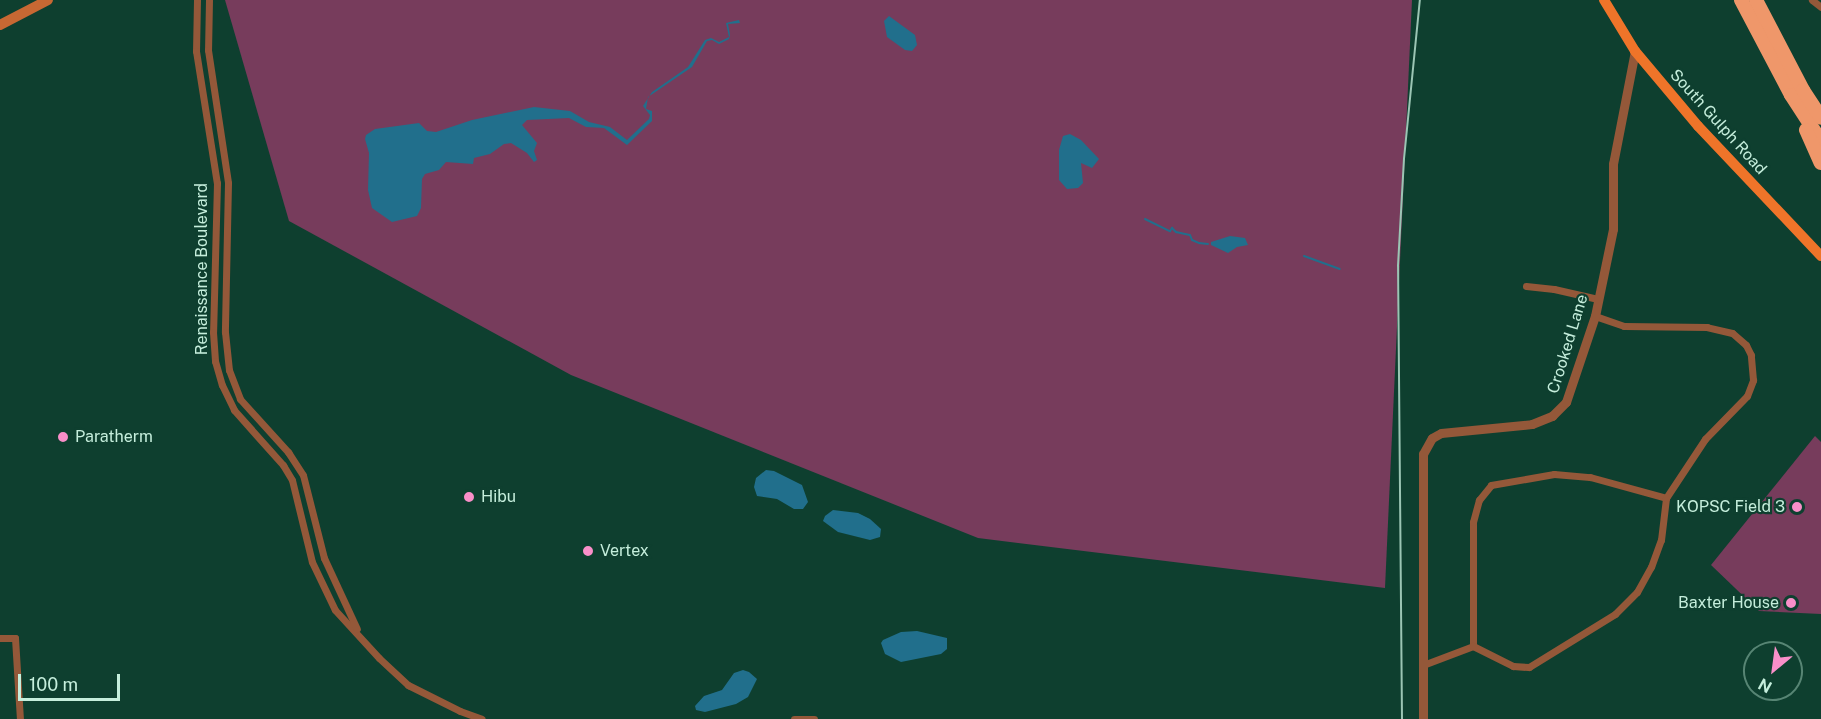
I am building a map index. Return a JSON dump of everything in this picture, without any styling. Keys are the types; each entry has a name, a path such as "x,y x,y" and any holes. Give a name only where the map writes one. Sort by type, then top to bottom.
{"highway":[{"path":"1741,0 1791,95 1821,163"},
{"path":"1756,0 1803,90 1821,118"},
{"path":"1791,95 1821,141"}],"main road":[{"path":"0,25 48,0"},
{"name":"South Gulph Road","path":"1604,0 1635,51 1698,126 1821,256"}],"street":[{"name":"Renaissance Boulevard","path":"197,0 196,51 217,183 213,332 218,373 234,410 283,465 289,475 297,493 318,576 335,610 408,685 459,715 482,719"},
{"name":"Renaissance Boulevard","path":"209,0 208,50 228,183 225,332 229,370 240,399 288,452 303,475 324,558 362,640"},
{"path":"1812,0 1821,7"},
{"name":"Crooked Lane","path":"1423,719 1421,464 1426,446 1432,438 1450,430 1532,424 1552,416 1572,392 1596,316 1613,229 1613,164 1635,51"},
{"path":"1526,286 1554,289 1598,300"},
{"path":"1423,665 1473,646 1513,666 1529,667 1615,614 1636,592 1651,567 1661,540 1666,498 1709,434 1748,396 1753,380 1751,355 1740,339 1732,333 1716,328 1624,326 1596,316"},
{"path":"1473,646 1473,522 1479,500 1491,485 1554,474 1590,477 1666,498"},
{"path":"0,638 15,638 20,719"},
{"path":"794,719 814,719"}],"shaded area":[{"path":"225,0 1412,0 1385,588 978,538 571,375 289,221"},
{"path":"1815,436 1821,442 1821,614 1759,611 1711,565"}],"water":[{"path":"889,16 915,35 917,45 912,51 905,50 887,37 884,21"},
{"path":"739,20 740,23 728,24 730,35 729,39 719,44 712,40 707,41 692,67 649,96 688,67 705,40 711,38 719,42 729,37 726,23"},
{"path":"648,99 646,109 652,111 652,121 627,145 604,128 586,127 569,118 527,120 522,125 537,143 534,151 537,160 534,162 527,153 511,143 504,144 490,154 474,158 473,164 446,162 439,170 425,174 422,179 421,208 417,216 392,222 372,208 368,190 369,153 365,139 366,135 375,129 419,123 427,131 436,132 472,120 534,107 570,111 589,122 610,127 627,140 649,119 650,115 643,106"},
{"path":"1070,134 1081,140 1099,159 1092,168 1081,163 1083,183 1078,188 1067,189 1059,180 1059,150 1063,136"},
{"path":"1230,236 1245,238 1248,245 1237,247 1228,253 1211,245 1211,242"},
{"path":"766,470 774,471 802,485 808,502 803,509 794,509 777,499 757,496 754,487 756,478"},
{"path":"833,510 858,513 870,519 881,529 880,537 870,540 838,532 823,521 825,516"},
{"path":"917,631 947,638 947,649 941,654 901,662 885,654 881,643 883,640 901,632"},
{"path":"743,670 757,679 748,697 736,704 705,712 696,710 695,706 704,696 722,690 734,673"}],"waterway":[{"path":"1145,219 1170,231 1172,228 1176,232 1190,235 1192,240 1199,243 1208,244"},
{"path":"1304,256 1340,269"}],"tram line":[{"path":"1402,719 1398,266 1404,159 1420,0"}],"place":[{"name":"Paratherm","path":"63,437"},
{"name":"Hibu","path":"469,497"},
{"name":"KOPSC Field 3","path":"1797,507"},
{"name":"Vertex","path":"588,551"},
{"name":"Baxter House","path":"1791,603"}]}
